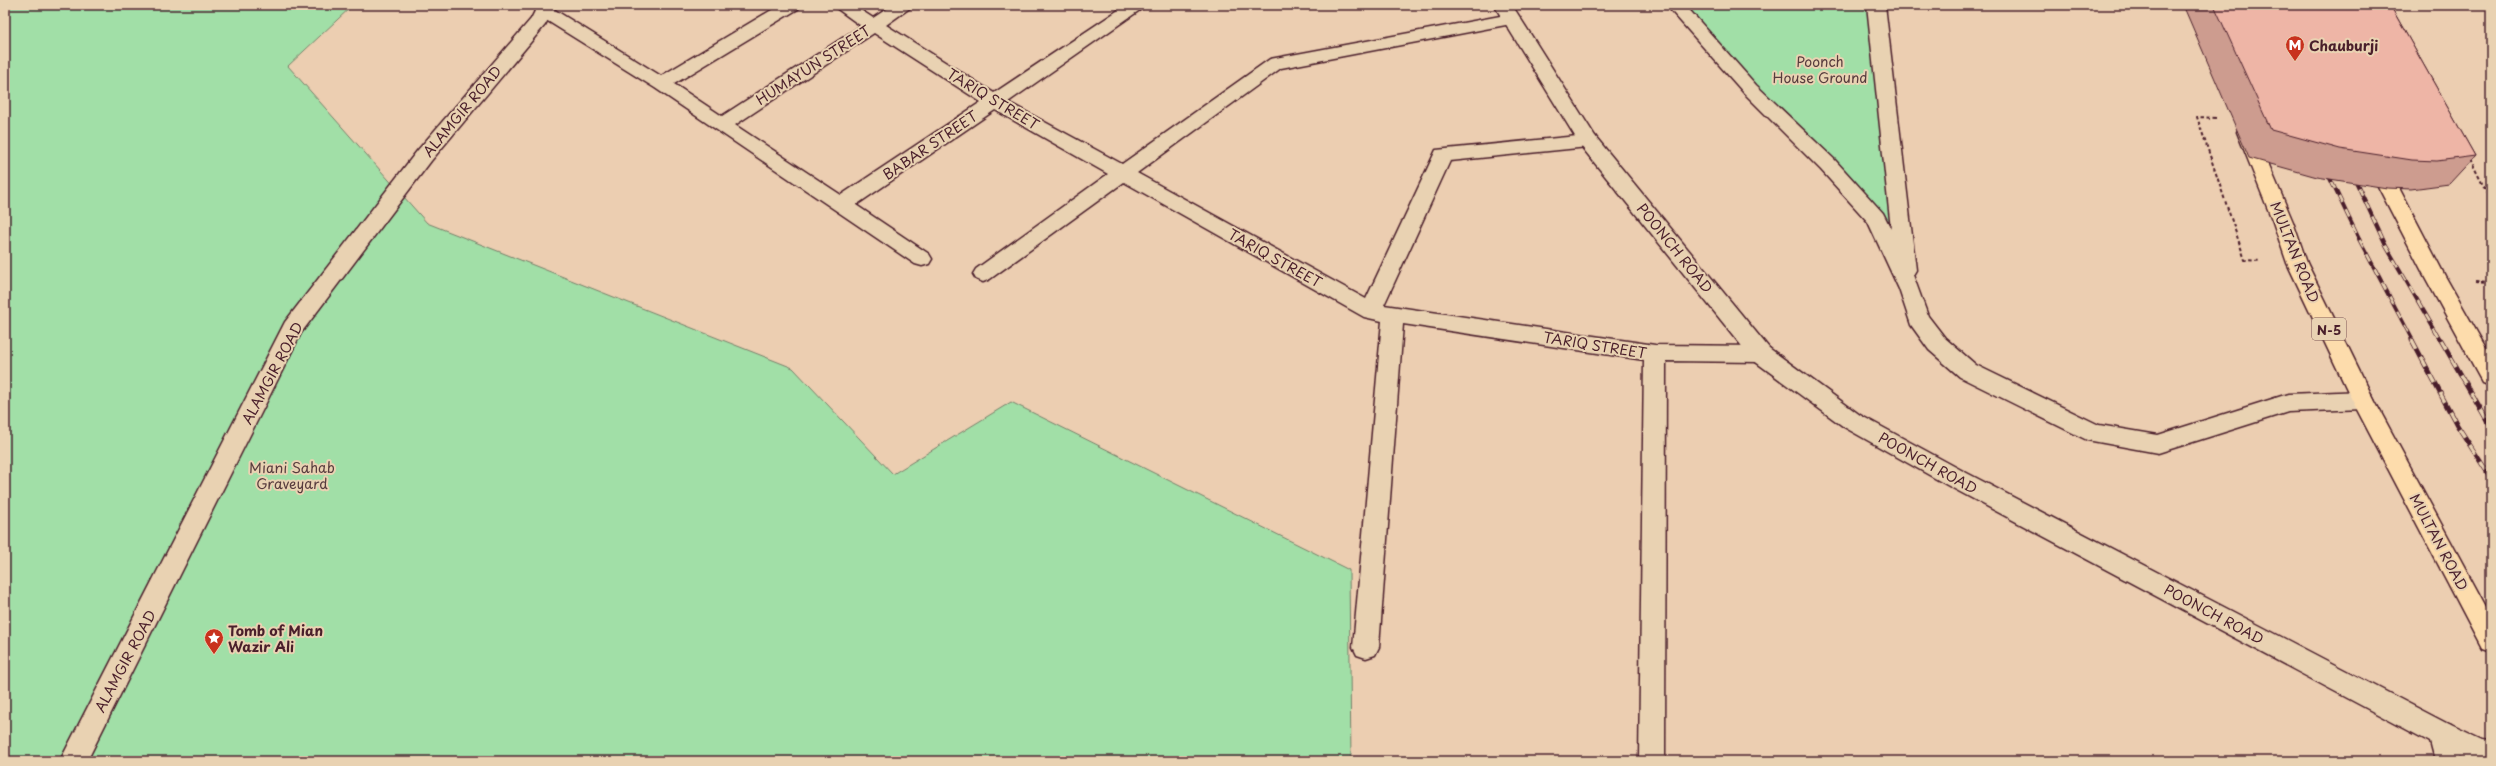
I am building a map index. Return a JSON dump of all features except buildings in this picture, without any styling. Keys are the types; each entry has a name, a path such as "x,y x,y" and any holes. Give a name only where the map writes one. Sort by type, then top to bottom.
{"main road":[{"name":"MULTAN ROAD","path":"2238,113 2283,222 2297,263 2363,400 2491,640"},
{"path":"2369,148 2436,277 2491,377"}],"street":[{"path":"661,84 792,5"},
{"name":"TARIQ STREET","path":"841,5 994,102 1122,173 1382,312 1655,353 1761,354"},
{"name":"HUMAYUN STREET","path":"721,125 906,5"},
{"name":"BABAR STREET","path":"841,205 1138,5"},
{"path":"1675,5 1750,89 1828,165 1876,218 1908,289 1918,319 1937,344 1968,371 2095,434 2158,444 2288,402 2363,400"},
{"path":"1876,5 1908,289"},
{"path":"545,8 922,259"},
{"name":"ALAMGIR ROAD","path":"73,761 144,625 293,328 424,156 539,21 545,8"},
{"path":"983,274 1276,63 1507,12"},
{"name":"POONCH ROAD","path":"1507,12 1588,141 1761,354 1852,421 1955,478 2441,734 2480,753 2491,754"},
{"path":"1366,647 1382,312 1443,155 1588,141"},
{"path":"1652,761 1655,353"},
{"path":"2441,734 2448,761"}],"path":[{"path":"2217,118 2197,117 2234,232"},
{"path":"2469,157 2491,201"}],"green space":[{"name":"Miani Sahab Graveyard","path":"5,5 353,5 288,66 427,223 793,368 893,474 1011,402 1349,570 1351,761 5,761"},
{"name":"Poonch House Ground","path":"1676,5 1876,5 1908,289 1876,218"}],"railway":[{"path":"2325,168 2359,239 2413,341"},
{"path":"2352,173 2386,246 2441,341"},
{"path":"2412,340 2457,425 2491,478"},
{"path":"2441,340 2491,427"}],"place":[{"name":"Chauburji","path":"2295,62"},
{"name":"Tomb of Mian Wazir Ali","path":"214,655"}]}
